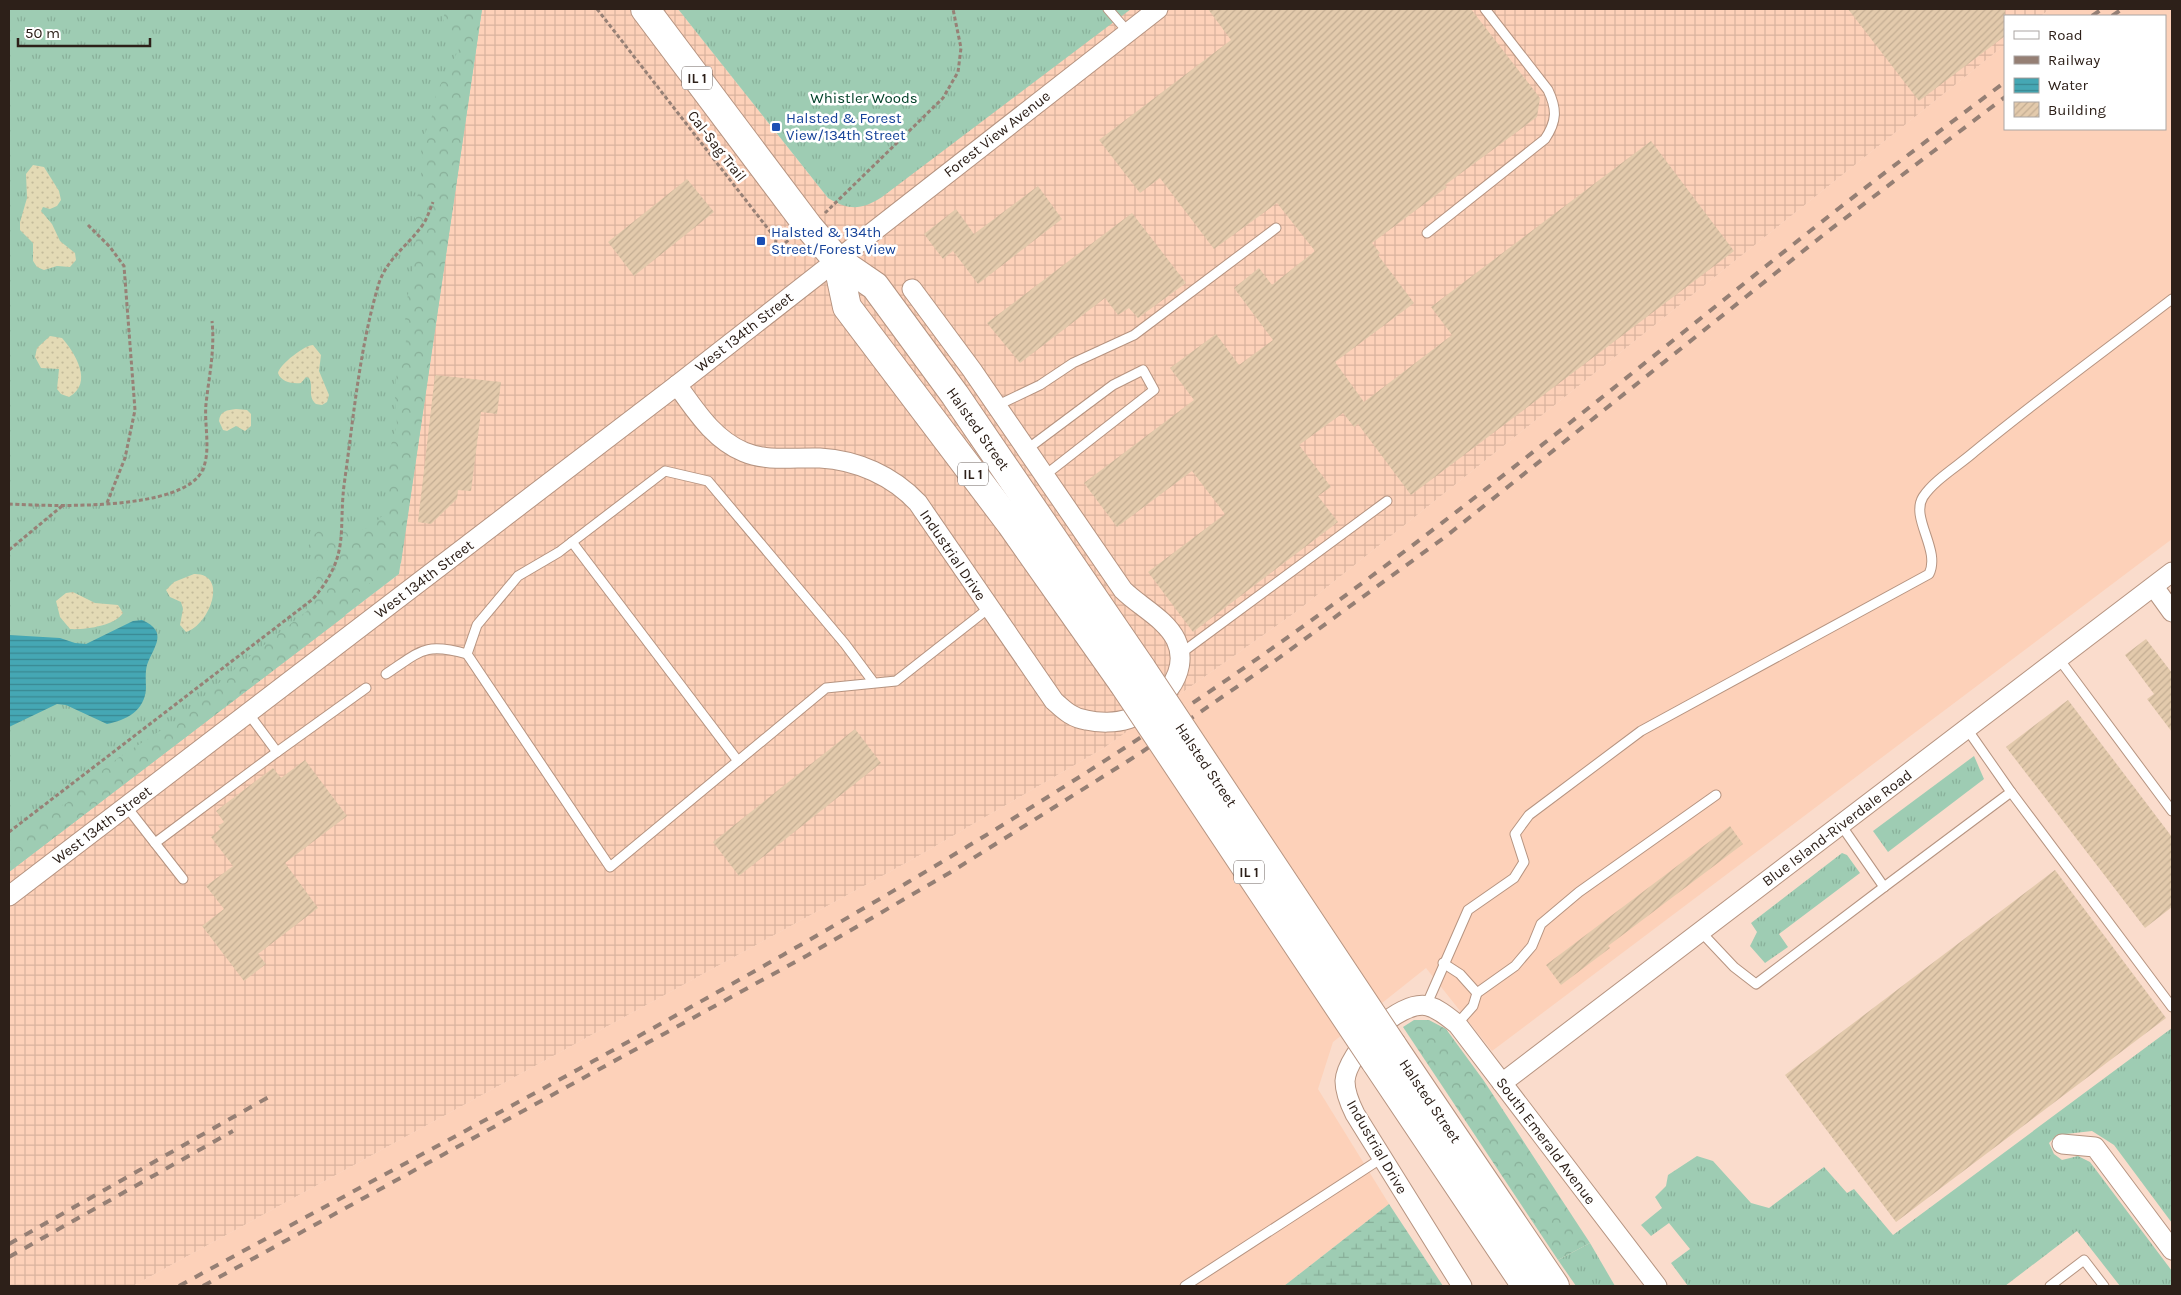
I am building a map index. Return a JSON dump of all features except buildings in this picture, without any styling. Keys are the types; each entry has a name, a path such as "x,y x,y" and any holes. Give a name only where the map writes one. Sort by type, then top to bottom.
{"main road":[{"name":"Halsted Street","path":"645,9 808,226 837,260 875,286 960,403 1132,676 1384,1053 1526,1286"},
{"name":"Halsted Street","path":"1384,1053 1555,1286"}],"street":[{"name":"Forest View Avenue","path":"837,260 1158,9"},
{"name":"West 134th Street","path":"9,896 677,385 837,260"},
{"path":"912,289 996,406 1123,590 1139,606 1167,626 1176,640 1180,654"},
{"name":"Industrial Drive","path":"677,385 704,422 720,438 744,452 776,459 820,458 847,462 883,475 903,487 918,503 1054,701 1069,714 1085,720 1109,722 1128,719 1164,696 1174,682 1180,654"},
{"name":"Blue Island-Riverdale Road","path":"1502,1083 2172,572"},
{"path":"2154,587 2172,612"},
{"name":"Industrial Drive","path":"1426,1006 1406,1009 1381,1026 1361,1046 1345,1080 1346,1094 1352,1108 1382,1158 1462,1286"},
{"name":"South Emerald Avenue","path":"1426,1006 1440,1011 1457,1024 1657,1286"},
{"path":"2062,1144 2094,1147 2172,1250"}],"lane":[{"path":"1108,9 1128,32"},
{"path":"1427,233 1544,139 1555,119 1553,102 1548,90 1485,9"},
{"path":"996,406 1040,385 1073,363 1134,334 1276,228"},
{"path":"1426,1006 1443,963 1468,910 1514,878 1524,862 1515,834 1529,815 1642,731 1928,574 1933,566 1932,555 1920,511 1923,496 1988,441 2172,300"},
{"path":"1026,450 1113,385 1142,370 1154,390 1044,476"},
{"path":"467,654 477,625 518,576 572,542 665,471 708,481 845,644 874,683"},
{"path":"1180,654 1387,501"},
{"path":"572,542 738,761"},
{"path":"386,674 425,648 449,649 467,654 610,866 826,688 896,681 989,608"},
{"path":"2059,659 2172,811"},
{"path":"155,843 366,688"},
{"path":"248,713 277,752"},
{"path":"1967,729 2011,792 2172,1007"},
{"path":"1701,932 1734,967 1756,984 2011,792"},
{"path":"1457,1024 1473,1006 1476,992 1515,966 1532,946 1541,924 1579,892 1716,795"},
{"path":"126,806 183,879"},
{"path":"1841,825 1884,887"},
{"path":"1443,963 1460,974 1476,992"},
{"path":"1185,1286 1382,1158"},
{"path":"2050,1286 2084,1260 2104,1286"}],"path":[{"name":"Cal-Sag Trail","path":"597,9 776,239 775,251"},
{"path":"834,206 906,132 943,98 958,72 961,48 953,9"},
{"path":"9,832 313,600 324,586 336,562 341,545 344,481 362,355 379,284 385,268 424,221 433,202"},
{"path":"88,225 119,257 124,266 135,410 125,458 107,503"},
{"path":"9,504 62,506 107,503 152,498 174,493 192,484 204,468 206,452 206,405 214,349 212,321"},
{"path":"9,550 62,506"}],"shaded area":[{"path":"482,9 678,9 828,198 1130,9 2050,9 2042,15 2004,15 2004,46 1296,612 1104,748 915,858 133,1286 9,1286 9,872 399,574"},
{"path":"2050,9 2172,9 2172,539 1492,1051 1426,968 1333,1042 1318,1089 1389,1204 1284,1286 133,1286 915,858 1104,748 1296,612 2004,46 2004,130 2166,130 2166,15 2042,15"}],"green space":[{"path":"9,9 482,9 399,574 9,872"},
{"path":"447,9 482,9 401,563 360,591 354,598 345,616 9,872 9,841 48,812 67,803 76,791 118,758 177,720 244,661 307,611 318,572 308,548 311,537 330,525 350,530 362,530 372,526 383,515 387,500 386,462 397,425 396,378 406,346 405,310 416,254 415,211 423,162 421,152 424,136 432,116 436,93 459,49 444,25 443,20"},
{"name":"Whistler Woods","path":"678,9 1131,9 882,197 868,204 849,207 828,198"},
{"path":"1974,756 1984,779 1888,852 1873,831"},
{"path":"1842,853 1847,855 1860,873 1779,934 1788,947 1765,963 1750,946 1757,932 1751,923"},
{"path":"1414,1020 1429,1020 1446,1029 1484,1081 1590,1243 1558,1260 1403,1027"},
{"path":"2172,1028 2172,1223 2114,1145 2092,1131 2057,1135 2049,1143 2054,1154 2062,1160 2078,1156 2090,1162 2172,1271 2172,1286 2120,1286 2077,1231 2005,1286 1688,1286 1671,1263 1690,1249 1669,1223 1651,1236 1641,1225 1662,1208 1655,1197 1666,1186 1668,1175 1697,1156 1713,1161 1751,1203 1769,1208 1824,1167 1847,1193 1854,1189 1893,1235"},
{"path":"1389,1204 1443,1286 1284,1286"},
{"path":"1590,1243 1615,1286 1576,1286 1558,1260"}],"sand":[{"path":"33,165 44,167 59,191 61,200 57,206 50,209 43,207 41,211 52,224 60,241 75,253 76,260 70,267 57,266 44,270 37,267 33,261 33,243 20,230 20,222 27,198 26,174"},
{"path":"50,336 62,338 77,360 80,368 80,384 69,397 61,394 57,389 59,369 41,368 35,357 37,348"},
{"path":"313,345 321,355 319,371 329,395 327,402 322,405 316,404 313,401 309,378 306,377 301,383 291,383 284,380 278,373 283,365 293,356 304,348"},
{"path":"236,409 247,410 251,414 251,426 245,431 236,426 227,431 223,430 219,421 222,413"},
{"path":"194,574 205,576 211,582 213,590 212,600 202,620 186,632 180,625 183,609 181,602 170,597 166,590 174,582"},
{"path":"73,592 95,603 118,605 123,613 106,624 91,628 70,629 60,617 56,601 66,593"}],"water":[{"path":"142,620 155,629 157,640 146,668 145,696 142,703 133,713 121,720 107,724 66,705 57,704 9,727 9,635 60,638 86,644 133,621"}],"railway":[{"path":"2093,15 2102,9"},
{"path":"2113,15 2122,9"},
{"path":"179,1286 567,1075 824,931 1077,779 1200,698 1283,641 1444,521 1838,209 2004,83"},
{"path":"203,1286 808,955 951,872 1139,754 1276,660 1445,537 1827,232 2004,98"},
{"path":"9,1244 274,1094"},
{"path":"9,1257 233,1131"}],"place":[{"name":"Halsted & Forest View/134th Street","path":"776,127"},
{"name":"Halsted & 134th Street/Forest View","path":"761,241"}]}
